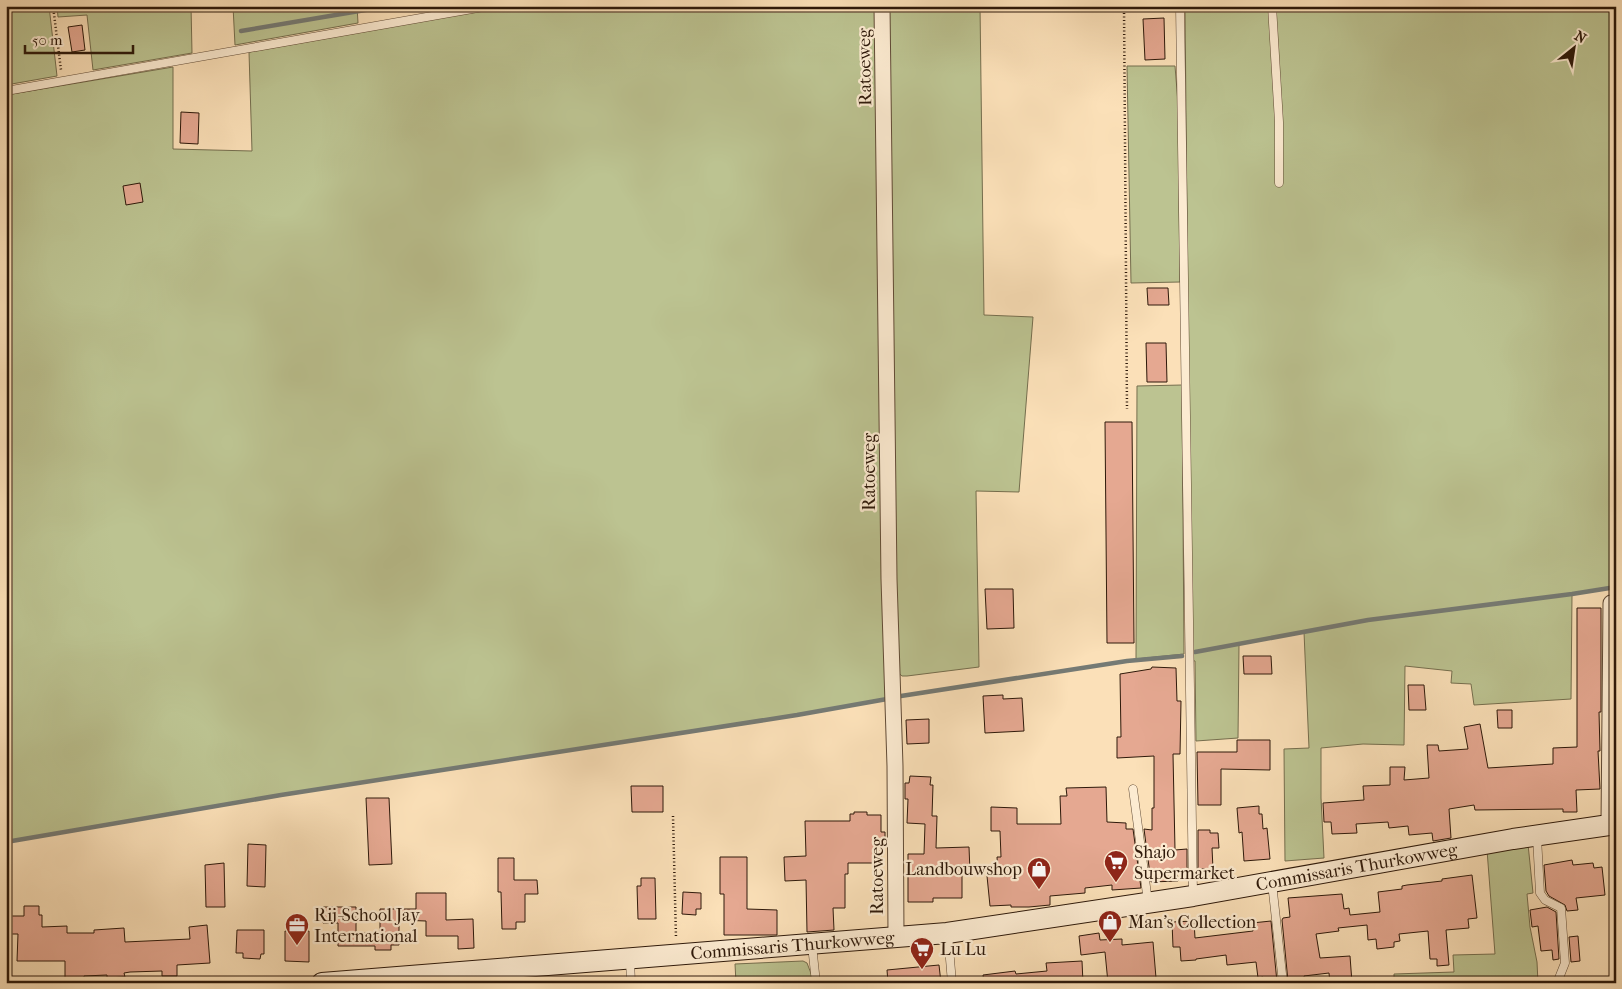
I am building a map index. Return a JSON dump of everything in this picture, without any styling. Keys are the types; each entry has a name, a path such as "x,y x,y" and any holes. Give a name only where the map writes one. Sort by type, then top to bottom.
{"main road":[{"name":"Commissaris Thurkowweg","path":"322,983 519,975 630,958 948,933 1193,896 1272,883 1304,875 1612,824"}],"street":[{"name":"Ratoeweg","path":"882,6 889,579 895,766 896,936"},
{"path":"1611,603 1612,824"}],"lane":[{"path":"6,91 489,6"},
{"path":"1180,6 1193,896"},
{"path":"1272,6 1279,122 1279,183"},
{"path":"1132,789 1148,902"},
{"path":"1537,835 1540,893 1545,900 1561,908 1565,963 1557,983"},
{"path":"1272,883 1283,983"},
{"path":"948,933 952,983"},
{"path":"812,945 816,983"},
{"path":"630,958 631,983"}],"path":[{"path":"53,6 62,82"},
{"path":"1124,6 1127,409"},
{"path":"673,816 676,954"}],"green space":[{"path":"6,6 49,6 57,76 6,85"},
{"path":"57,6 191,6 192,53 93,70 87,15 58,17"},
{"path":"233,6 357,6 358,23 235,45"},
{"path":"509,6 878,6 887,699 797,715 281,795 6,842 6,95 173,67 173,149 252,151 249,52"},
{"path":"888,6 980,6 984,315 1033,317 1019,492 976,491 979,667 907,676 902,676 896,671"},
{"path":"1185,6 1616,6 1616,587 1572,595 1571,699 1474,705 1471,684 1451,683 1452,671 1405,666 1404,745 1363,744 1321,748 1324,858 1285,861 1284,749 1309,748 1304,632 1239,644 1238,738 1196,741 1195,661 1191,660"},
{"path":"1127,66 1175,66 1178,103 1180,282 1131,283"},
{"path":"1182,385 1184,654 1136,659 1137,386"},
{"path":"1528,844 1533,893 1527,894 1530,927 1537,962 1538,983 1394,983 1394,974 1454,972 1453,955 1495,954 1487,850"},
{"path":"803,961 807,963 813,983 736,983 735,964"}],"building":[{"path":"1164,18 1165,59 1145,60 1143,19"},
{"path":"82,25 85,50 72,52 68,27"},
{"path":"181,112 199,113 198,144 180,143"},
{"path":"140,183 143,202 126,205 123,186"},
{"path":"1147,288 1168,288 1169,305 1148,305"},
{"path":"1146,343 1166,343 1167,382 1147,382"},
{"path":"1105,422 1132,422 1134,643 1107,643"},
{"path":"985,589 1013,589 1014,628 987,629"},
{"path":"1577,608 1601,608 1601,712 1599,712 1600,751 1598,751 1600,789 1576,790 1577,812 1563,812 1563,809 1475,810 1474,805 1449,809 1451,838 1433,841 1432,833 1409,835 1408,826 1389,828 1388,822 1356,824 1357,833 1332,834 1331,822 1324,822 1323,803 1364,800 1363,786 1390,785 1390,767 1405,767 1404,780 1429,778 1427,745 1438,745 1439,751 1468,749 1464,727 1480,724 1488,768 1553,764 1553,748 1577,747"},
{"path":"1243,656 1271,656 1272,674 1244,674"},
{"path":"1152,667 1176,668 1177,701 1181,701 1180,754 1173,754 1175,850 1187,849 1187,870 1177,870 1178,881 1151,882 1144,829 1152,830 1154,756 1117,758 1117,737 1121,737 1120,674 1151,669"},
{"path":"1408,685 1424,685 1426,710 1409,710"},
{"path":"1003,695 1003,699 1022,698 1024,731 985,733 983,696"},
{"path":"1497,710 1512,710 1512,728 1498,728"},
{"path":"929,719 929,743 907,744 906,720"},
{"path":"1237,740 1270,740 1270,770 1221,769 1221,805 1198,805 1197,752 1237,752"},
{"path":"910,776 931,777 930,785 933,785 932,816 937,816 936,848 969,847 970,872 962,872 962,898 933,898 933,902 908,902 908,854 924,854 925,824 907,823 908,799 905,799 905,783 909,783"},
{"path":"631,786 663,786 663,812 632,812"},
{"path":"1106,787 1107,822 1126,823 1126,829 1133,829 1141,888 1112,890 1112,885 1085,888 1085,893 1050,896 1050,905 1029,907 1011,907 1011,905 990,906 987,876 998,875 997,857 1001,857 1000,831 991,831 991,807 1017,808 1017,824 1061,824 1060,796 1067,796 1066,788"},
{"path":"366,798 389,798 392,864 369,865"},
{"path":"1259,806 1259,814 1262,814 1263,829 1267,828 1270,859 1244,861 1242,832 1239,833 1237,808"},
{"path":"854,812 867,812 867,815 881,815 881,832 885,832 885,844 881,844 881,863 848,863 848,874 845,874 845,908 833,908 834,930 807,932 806,880 785,881 784,857 806,856 805,821 850,821 850,814 854,814"},
{"path":"1198,830 1210,830 1210,833 1218,833 1219,848 1212,848 1213,869 1198,869"},
{"path":"248,844 266,845 265,887 247,886"},
{"path":"720,857 747,857 747,909 777,910 777,935 724,935 724,894 720,894"},
{"path":"498,858 514,858 514,880 537,880 538,894 525,894 525,922 516,922 516,929 502,929 501,892 498,892"},
{"path":"1572,860 1573,865 1593,863 1594,868 1602,867 1605,895 1576,898 1578,910 1567,911 1565,905 1549,896 1546,891 1544,865"},
{"path":"224,863 225,907 206,907 205,865"},
{"path":"1472,875 1477,918 1468,919 1469,928 1446,930 1449,965 1437,966 1437,959 1430,959 1428,931 1399,934 1400,941 1394,942 1394,947 1377,949 1376,939 1368,940 1367,925 1338,928 1339,931 1316,934 1320,958 1350,956 1352,983 1330,983 1329,973 1304,976 1305,983 1291,983 1291,981 1288,981 1282,920 1283,918 1290,917 1288,898 1342,894 1344,909 1349,908 1350,915 1380,912 1378,892 1402,889 1402,886 1407,885"},
{"path":"641,878 655,878 656,919 638,919 637,886 641,886"},
{"path":"683,892 701,893 701,909 696,909 696,915 682,914"},
{"path":"416,893 446,893 446,920 473,919 474,948 458,949 458,936 426,936 426,921 399,920 399,945 391,945 391,950 375,950 375,946 338,946 338,923 323,923 323,907 356,907 356,933 380,933 380,909 416,909"},
{"path":"24,906 39,906 39,915 42,915 42,927 67,926 67,933 94,933 94,930 124,928 125,942 190,939 189,927 207,925 210,963 177,965 177,976 162,976 162,971 130,972 124,973 125,977 107,978 107,975 84,976 84,981 65,981 65,961 17,961 18,934 7,934 7,916 24,916"},
{"path":"1547,907 1556,912 1559,959 1553,960 1552,950 1541,951 1538,926 1532,927 1530,910"},
{"path":"1194,921 1195,938 1253,931 1252,923 1271,921 1277,982 1263,983 1263,977 1258,978 1256,962 1227,965 1226,955 1181,961 1180,947 1173,947 1172,922"},
{"path":"237,930 264,930 264,954 261,954 260,959 243,958 243,953 236,953"},
{"name":"Rij-School Jay International","path":"285,931 309,931 309,962 285,961"},
{"path":"1099,933 1100,940 1122,939 1122,945 1153,942 1156,978 1152,979 1152,983 1108,983 1105,952 1081,955 1079,936"},
{"path":"1578,936 1580,961 1571,962 1569,937"},
{"path":"1082,961 1083,983 984,983 983,975 1015,971 1016,974 1047,971 1046,963"},
{"path":"939,965 941,983 888,983 887,970"}],"waterway":[{"path":"241,31 389,6"},
{"path":"1195,652 1368,620 1616,587"},
{"path":"901,696 1127,661 1182,656"},
{"path":"6,842 281,795 797,715 887,699"}],"place":[{"name":"Shajo Supermarket","path":"1116,883"},
{"name":"Landbouwshop","path":"1039,890"},
{"name":"Man's Collection","path":"1110,943"},
{"name":"Rij-School Jay International","path":"297,946"},
{"name":"Lu Lu","path":"922,970"}]}
